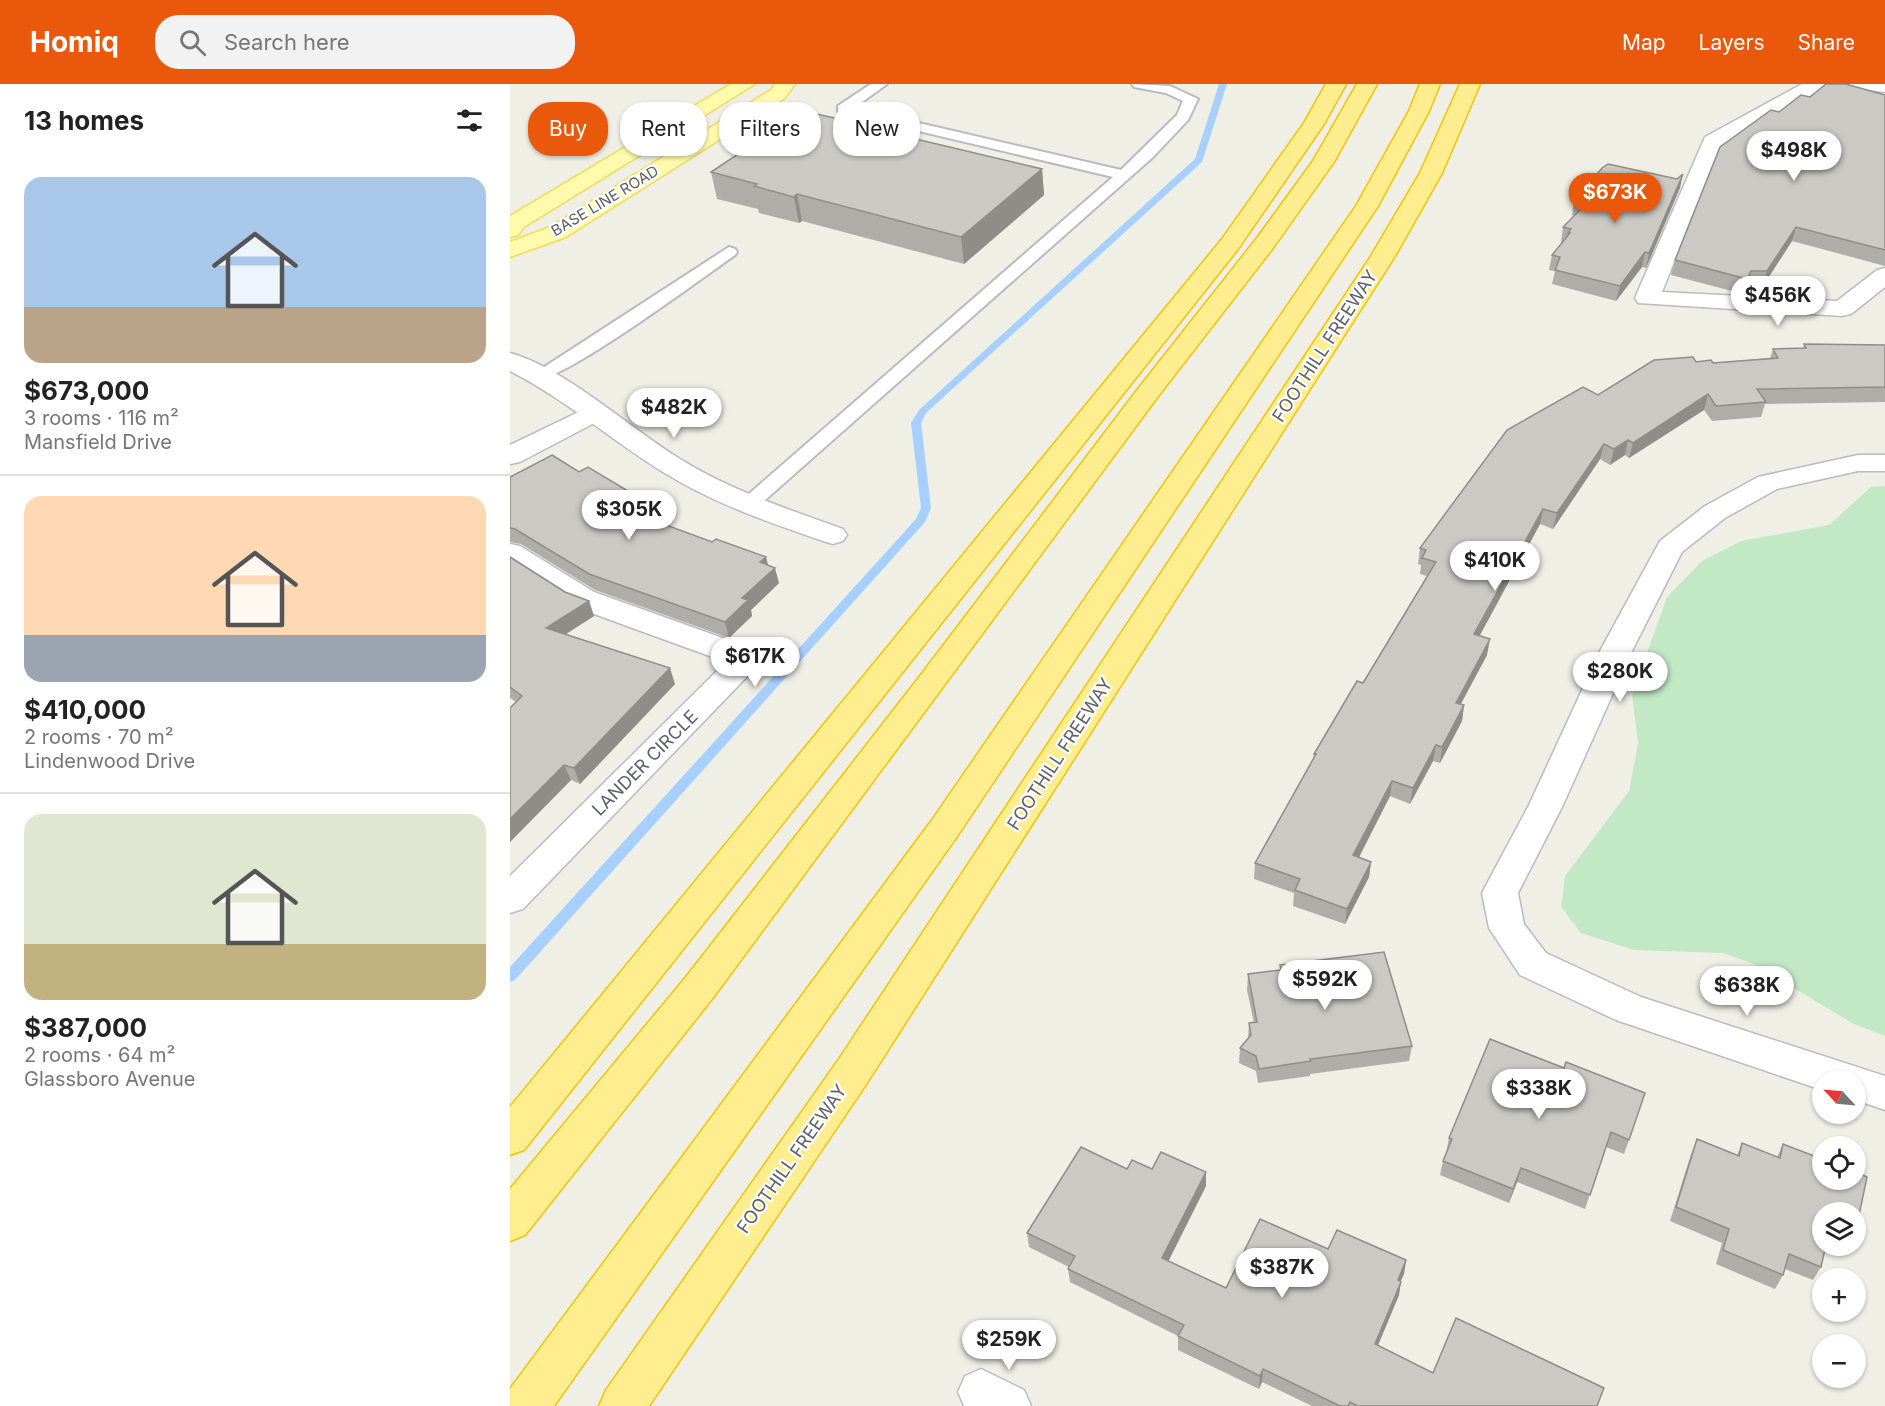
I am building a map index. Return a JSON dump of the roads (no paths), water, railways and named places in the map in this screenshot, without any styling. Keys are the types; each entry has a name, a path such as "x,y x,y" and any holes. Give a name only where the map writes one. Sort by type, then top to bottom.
{"highway":[{"path":"510,1137 1230,244 1302,143 1336,84"},
{"path":"510,1221 706,978 928,688 1150,390 1265,243 1323,162 1367,84"},
{"path":"526,1406 944,829 1367,206 1419,111 1430,84"},
{"name":"FOOTHILL FREEWAY","path":"622,1406 853,1071 1383,256 1431,173 1470,84"}],"main road":[{"name":"BASE LINE ROAD","path":"510,230 516,222 745,84"},
{"name":"BASE LINE ROAD","path":"510,250 558,232 778,93 784,84"}],"street":[{"path":"1817,84 1712,141 1647,298 1842,309 1885,275"},
{"path":"1859,84 1885,86"},
{"path":"510,361 541,375 593,413 693,478 749,504 833,535"},
{"path":"510,456 593,413"},
{"path":"1815,1070 1630,1009 1533,964 1507,928 1500,892 1546,806 1616,651 1670,547 1715,512 1768,483 1858,463 1885,463"},
{"name":"LANDER CIRCLE","path":"510,553 583,599 748,659 510,899"},
{"path":"1866,1086 1885,1093"}],"lane":[{"path":"880,84 843,109 1124,175"},
{"path":"749,504 1124,175 1183,117 1191,99 1170,90 1139,84"},
{"path":"541,375 592,346 729,252"}],"waterway":[{"path":"510,976 921,520 926,508 916,423 922,412 1199,160 1223,84"}]}
